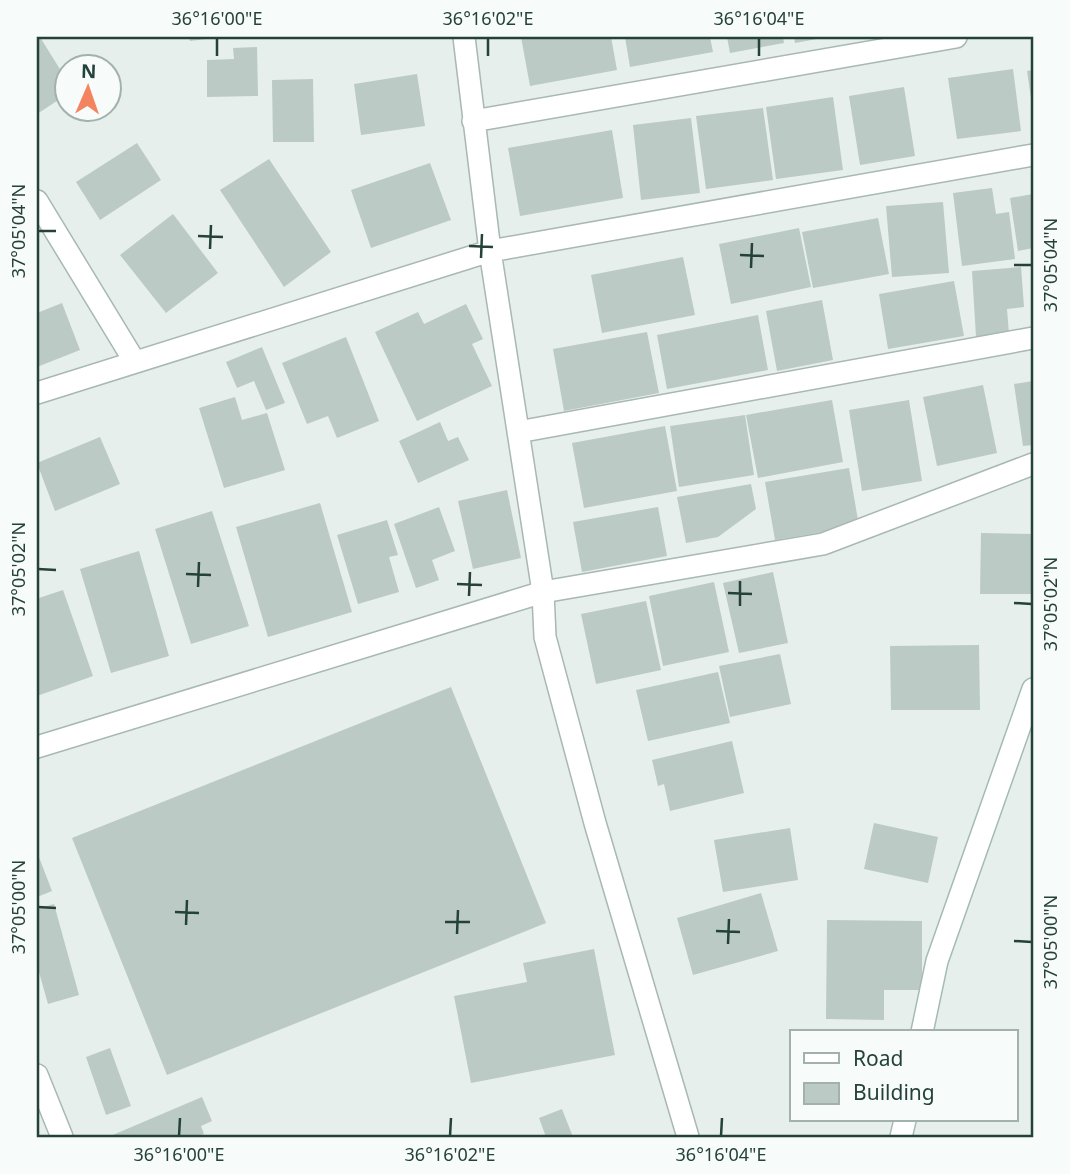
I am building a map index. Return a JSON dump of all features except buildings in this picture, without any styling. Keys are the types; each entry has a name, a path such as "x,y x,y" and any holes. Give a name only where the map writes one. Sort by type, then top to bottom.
{"street":[{"path":"464,37 490,251 543,592 545,637 587,796 688,1137"},
{"path":"473,121 956,37"},
{"path":"37,393 490,251 1033,155"},
{"path":"37,201 135,362"},
{"path":"519,432 1033,338"},
{"path":"37,747 543,592 823,544 1033,464"},
{"path":"922,1030 937,961 1033,689"},
{"path":"37,1075 62,1137"}]}
